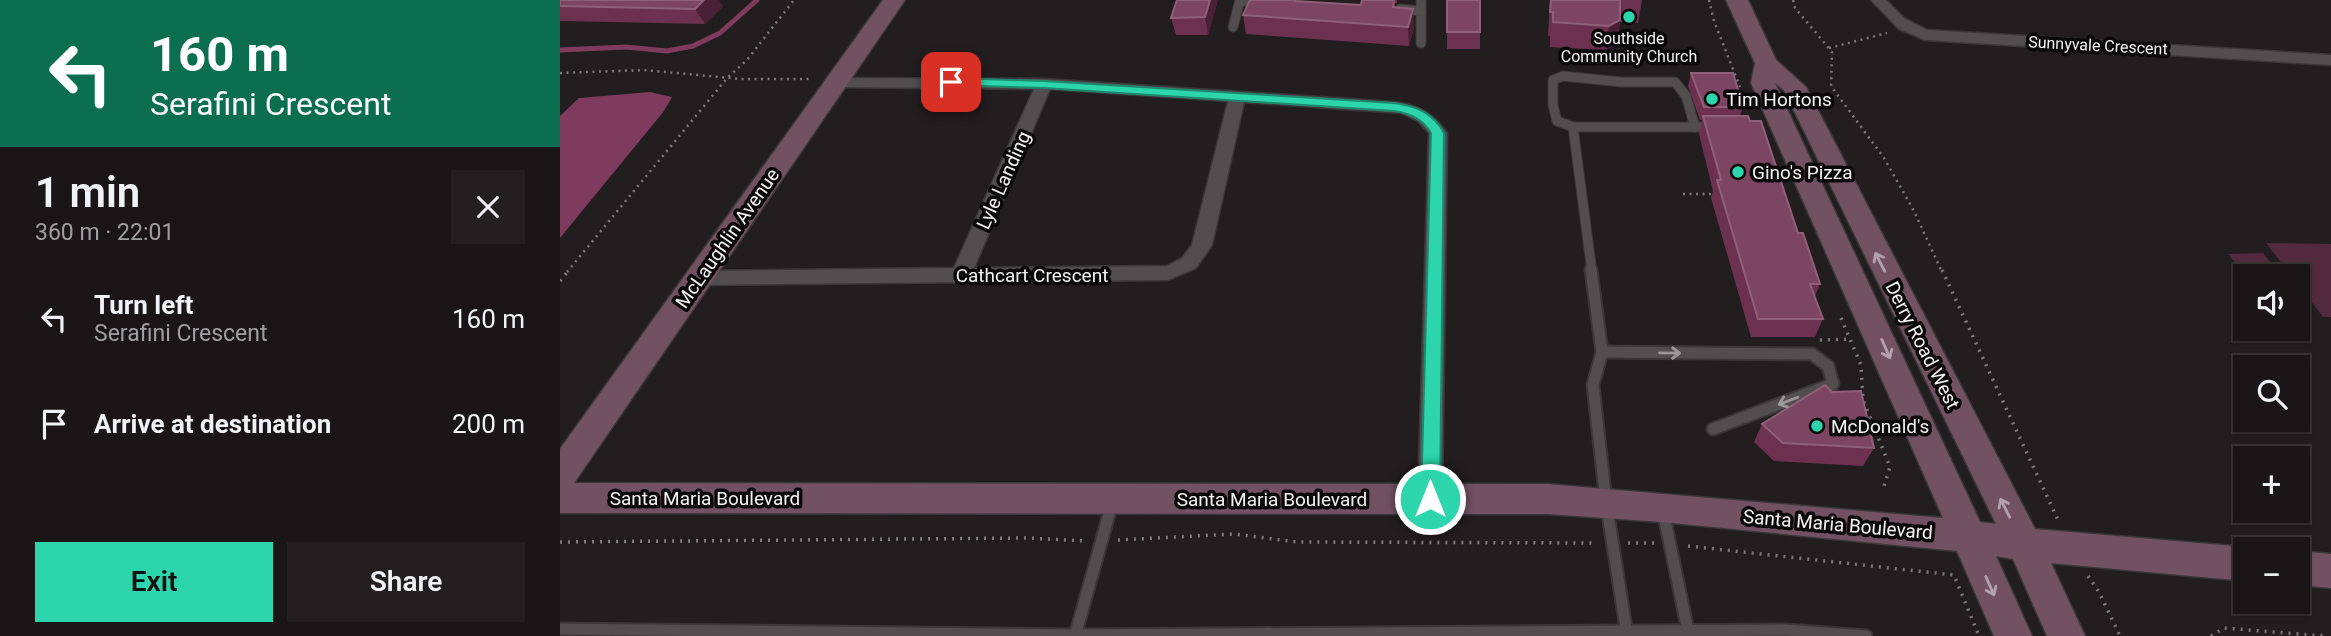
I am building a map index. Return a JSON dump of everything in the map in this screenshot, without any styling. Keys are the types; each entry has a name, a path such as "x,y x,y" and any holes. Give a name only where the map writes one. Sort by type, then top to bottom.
{"street":[{"name":"McLaughlin Avenue","path":"560,476 894,0"},
{"name":"Derry Road West","path":"1737,0 1766,63 1794,87 2024,544 2066,636"},
{"path":"1878,0 1896,21 1906,28"},
{"name":"Sunnyvale Crescent","path":"1906,28 1925,35 2331,60"},
{"name":"Derry Road West","path":"1766,63 1763,83 1777,127 2012,636"},
{"path":"837,81 1044,84 1237,97 1410,109 1432,122 1438,133 1430,499"},
{"name":"Lyle Landing","path":"961,275 1044,84"},
{"name":"Cathcart Crescent","path":"699,278 1150,274 1182,268 1196,257 1202,245 1237,97"},
{"name":"Santa Maria Boulevard","path":"560,498 1547,499 1662,507 2233,563"},
{"path":"2310,569 2331,571"}],"lane":[{"path":"1233,27 1240,0 1268,2"},
{"path":"1421,0 1421,43"},
{"path":"1391,9 1421,10"},
{"path":"1695,127 1681,86 1675,82 1621,82 1563,76 1553,80 1553,105 1557,121 1573,128 1732,127"},
{"path":"1573,128 1602,352 1593,385 1606,502 1626,628"},
{"path":"1602,352 1812,354 1828,366 1833,384 1713,429"},
{"path":"1075,636 1113,499"},
{"path":"1662,507 1688,631"},
{"path":"560,629 910,631 1075,636 1572,632 1626,628 1866,636"}],"path":[{"path":"560,281 727,77 747,60 794,0"},
{"path":"1709,0 1714,21 1742,92"},
{"path":"1793,0 1796,8 1832,52 1831,86 1884,158 1914,211 2051,508 2099,592 2120,636"},
{"path":"1829,48 1906,28"},
{"path":"560,72 644,70 727,77 837,81"},
{"path":"1683,194 1723,194"},
{"path":"1840,315 1861,365 1863,400 1890,467 1884,486"},
{"path":"560,542 1013,538 1101,542 1172,536 1277,536 1298,542 1670,543 1726,552 1954,575 1979,636"},
{"path":"2211,636 2224,628 2323,636"}],"shaded area":[{"path":"650,92 672,97 664,111 560,238 560,116 579,98"},
{"path":"2266,243 2331,244 2331,317 2323,317 2310,300 2310,264 2283,264"},
{"path":"2263,253 2272,264 2237,264 2228,254"}],"building":[{"path":"560,0 704,0 695,9 560,6"},
{"path":"1177,0 1210,0 1205,17 1171,18"},
{"path":"1250,0 1361,5 1362,0 1394,0 1393,7 1413,9 1408,27 1243,15"},
{"path":"1447,0 1480,0 1480,32 1447,32"},
{"path":"1551,0 1620,0 1620,20 1609,26 1553,22"},
{"path":"1691,73 1733,73 1743,107 1704,107"},
{"path":"1703,116 1748,116 1750,121 1761,121 1798,233 1803,233 1820,284 1810,284 1823,319 1758,319 1717,180 1721,180"},
{"path":"1825,385 1832,392 1861,391 1874,448 1783,443 1762,424"}],"waterway":[{"path":"560,50 626,47 667,51 693,46 720,33 757,0"}],"place":[{"name":"Southside Community Church","path":"1629,17"},
{"name":"Tim Hortons","path":"1712,99"},
{"name":"Gino's Pizza","path":"1738,172"},
{"name":"McDonald's","path":"1817,426"}],"route":[{"path":"951,82 1044,84 1394,107 1410,109 1432,122 1438,133 1430,499"}]}
